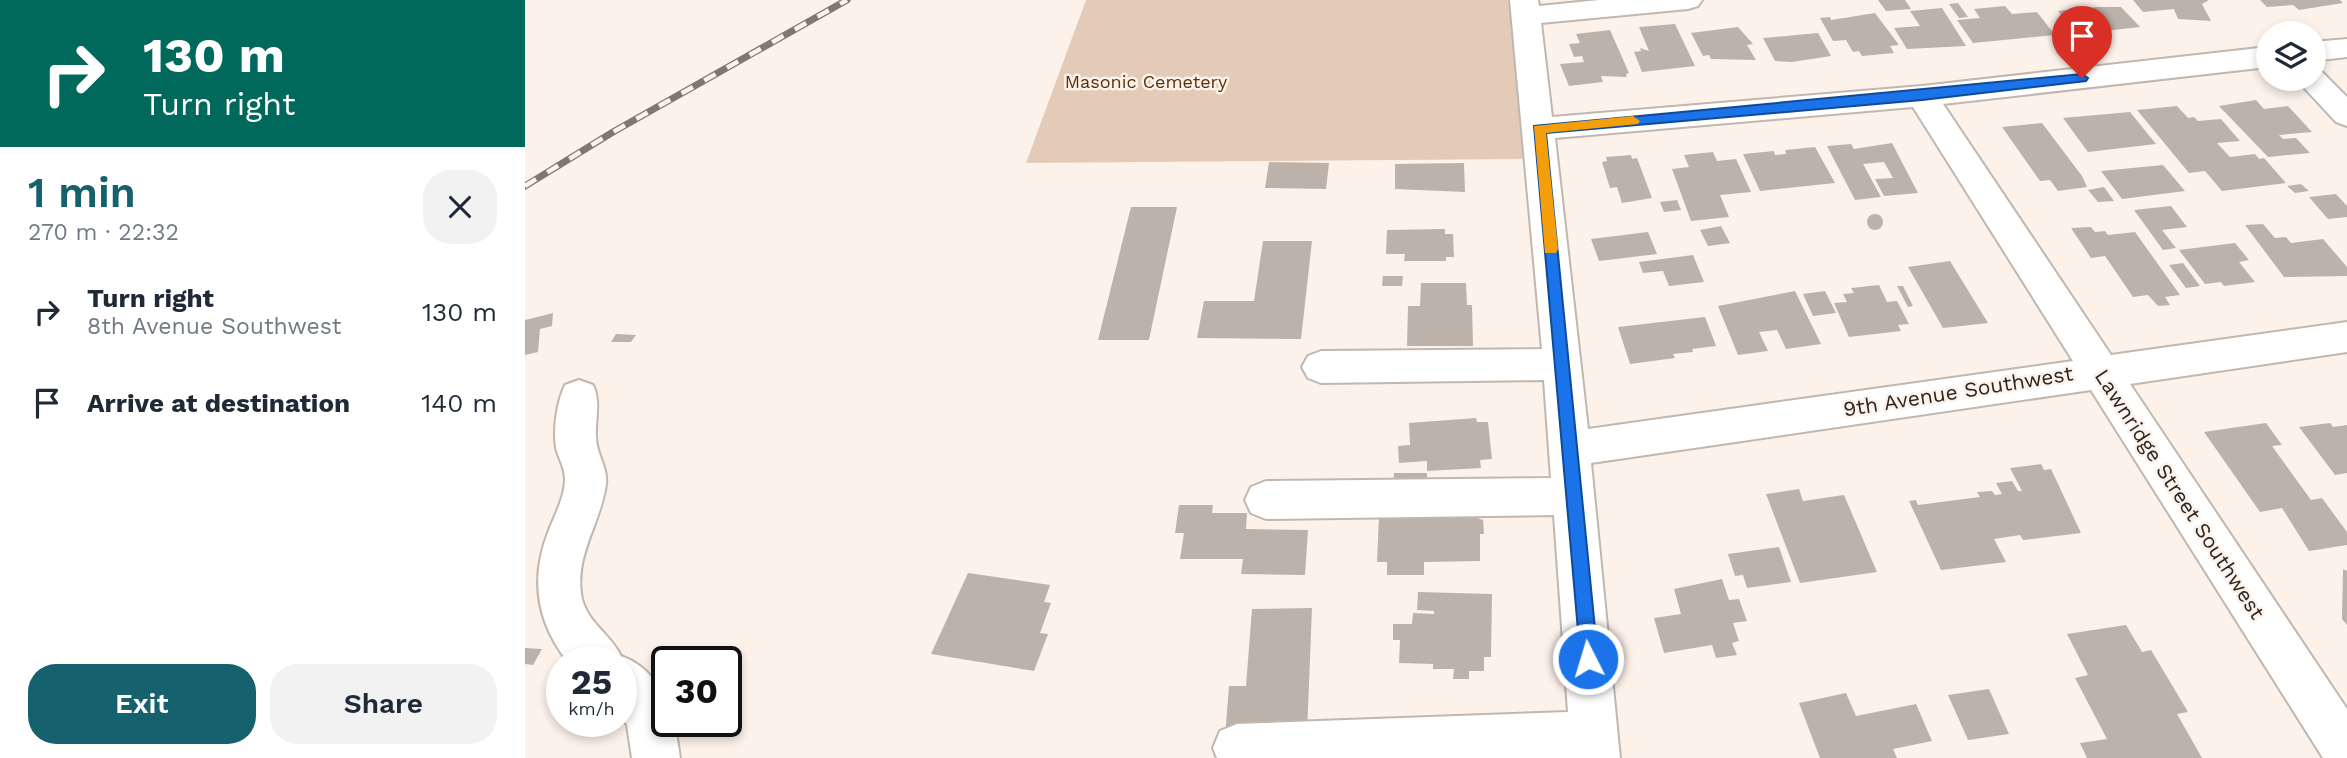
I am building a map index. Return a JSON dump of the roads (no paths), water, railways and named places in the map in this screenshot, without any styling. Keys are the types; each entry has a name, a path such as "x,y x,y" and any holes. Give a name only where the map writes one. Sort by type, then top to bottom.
{"street":[{"path":"1237,748 1595,747 1562,364 1525,8 1688,0"},
{"path":"2326,50 2347,48"},
{"path":"1539,129 1922,96 2256,58"},
{"path":"2323,91 2347,115"},
{"name":"Lawnridge Street Southwest","path":"1922,96 2347,752"},
{"name":"9th Avenue Southwest","path":"1570,449 2100,370 2347,337"},
{"path":"1321,367 1562,364"},
{"path":"579,396 577,449 585,465 585,484 562,554 558,580 567,625 583,646"},
{"path":"1266,500 1574,496"},
{"path":"637,698 643,705 655,733 656,758"}],"railway":[{"path":"525,186 613,132 847,0"}],"park label":[{"name":"Masonic Cemetery","path":"1146,81"}]}
